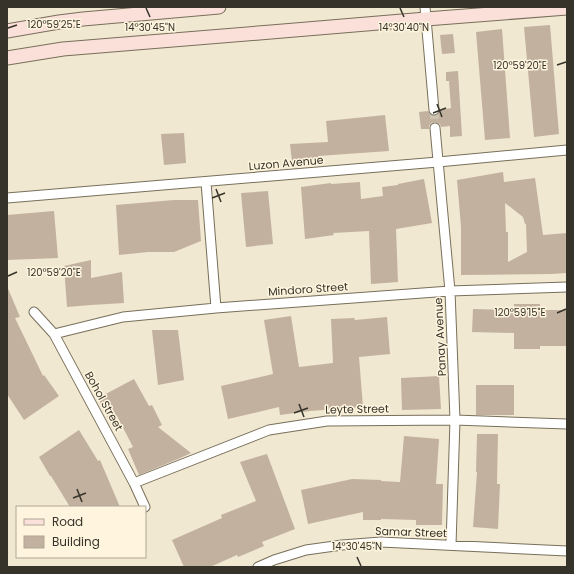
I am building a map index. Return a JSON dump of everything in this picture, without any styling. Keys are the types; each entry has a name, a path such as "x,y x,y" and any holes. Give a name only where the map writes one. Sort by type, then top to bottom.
{"main road":[{"path":"7,31 83,19 219,7"},
{"path":"7,58 63,49 272,32 426,13 567,8"}],"street":[{"path":"426,13 434,110"},
{"name":"Panay Avenue","path":"435,128 450,291 455,420 451,545"},
{"name":"Luzon Avenue","path":"7,198 567,150"},
{"path":"206,182 216,308"},
{"name":"Mindoro Street","path":"54,334 123,317 216,308 450,291 567,287"},
{"name":"Bohol Street","path":"34,312 54,334 134,483 144,506"},
{"name":"Leyte Street","path":"134,483 269,430 327,421 455,420 567,424"},
{"name":"Samar Street","path":"258,567 274,560 306,550 381,542 567,551"}],"building":[{"path":"550,25 559,134 534,137 524,27"},
{"path":"502,29 510,138 485,140 476,32"},
{"path":"453,34 455,53 442,54 440,35"},
{"path":"458,71 462,136 450,137 450,126 441,127 440,124 435,122 431,123 429,129 421,129 419,112 428,111 431,115 435,116 440,110 451,108 449,81 446,81 446,72"},
{"path":"385,115 389,151 318,156 319,159 292,161 290,144 328,142 326,121"},
{"path":"184,133 186,163 164,165 161,134"},
{"path":"503,172 504,182 535,178 543,235 567,233 567,273 461,275 461,227 457,180","holes":["505,203 523,217 526,224 527,252 508,262 508,232 506,232"]},
{"path":"424,179 432,223 396,229 398,282 371,284 369,231 333,233 334,235 305,239 301,187 331,183 360,182 361,199 383,196 382,187"},
{"path":"268,191 273,244 246,247 241,193"},
{"path":"174,200 198,200 201,241 174,252 148,252 119,255 116,205"},
{"path":"54,211 58,258 7,260 7,215"},
{"path":"91,260 91,278 122,272 124,303 67,307 64,266"},
{"path":"7,286 20,317 15,318 43,376 44,375 59,396 24,420 7,394"},
{"path":"514,304 540,304 540,310 567,310 567,346 540,346 540,349 514,349 514,333 472,332 473,309 514,310"},
{"path":"291,316 299,367 333,363 331,319 354,318 355,320 387,317 390,354 359,357 363,407 280,415 279,407 228,419 221,386 273,374 264,320"},
{"path":"152,330 178,330 184,380 158,385"},
{"path":"439,376 441,409 402,410 401,378"},
{"path":"134,379 149,406 152,405 162,425 158,427 191,453 139,475 128,449 133,447 117,416 109,420 98,398"},
{"path":"476,385 514,385 514,415 476,415"},
{"path":"79,430 98,461 100,460 120,506 69,506 39,457"},
{"path":"477,434 498,434 497,484 500,484 498,529 473,527 477,472"},
{"path":"404,436 439,439 436,484 443,484 442,525 416,525 416,520 363,520 363,512 308,524 301,490 352,479 400,482"},
{"path":"267,454 295,529 262,542 264,546 238,557 237,555 210,567 184,567 172,540 222,518 221,515 256,501 240,462"}],"tunnel":[{"path":"434,110 435,128"}]}
